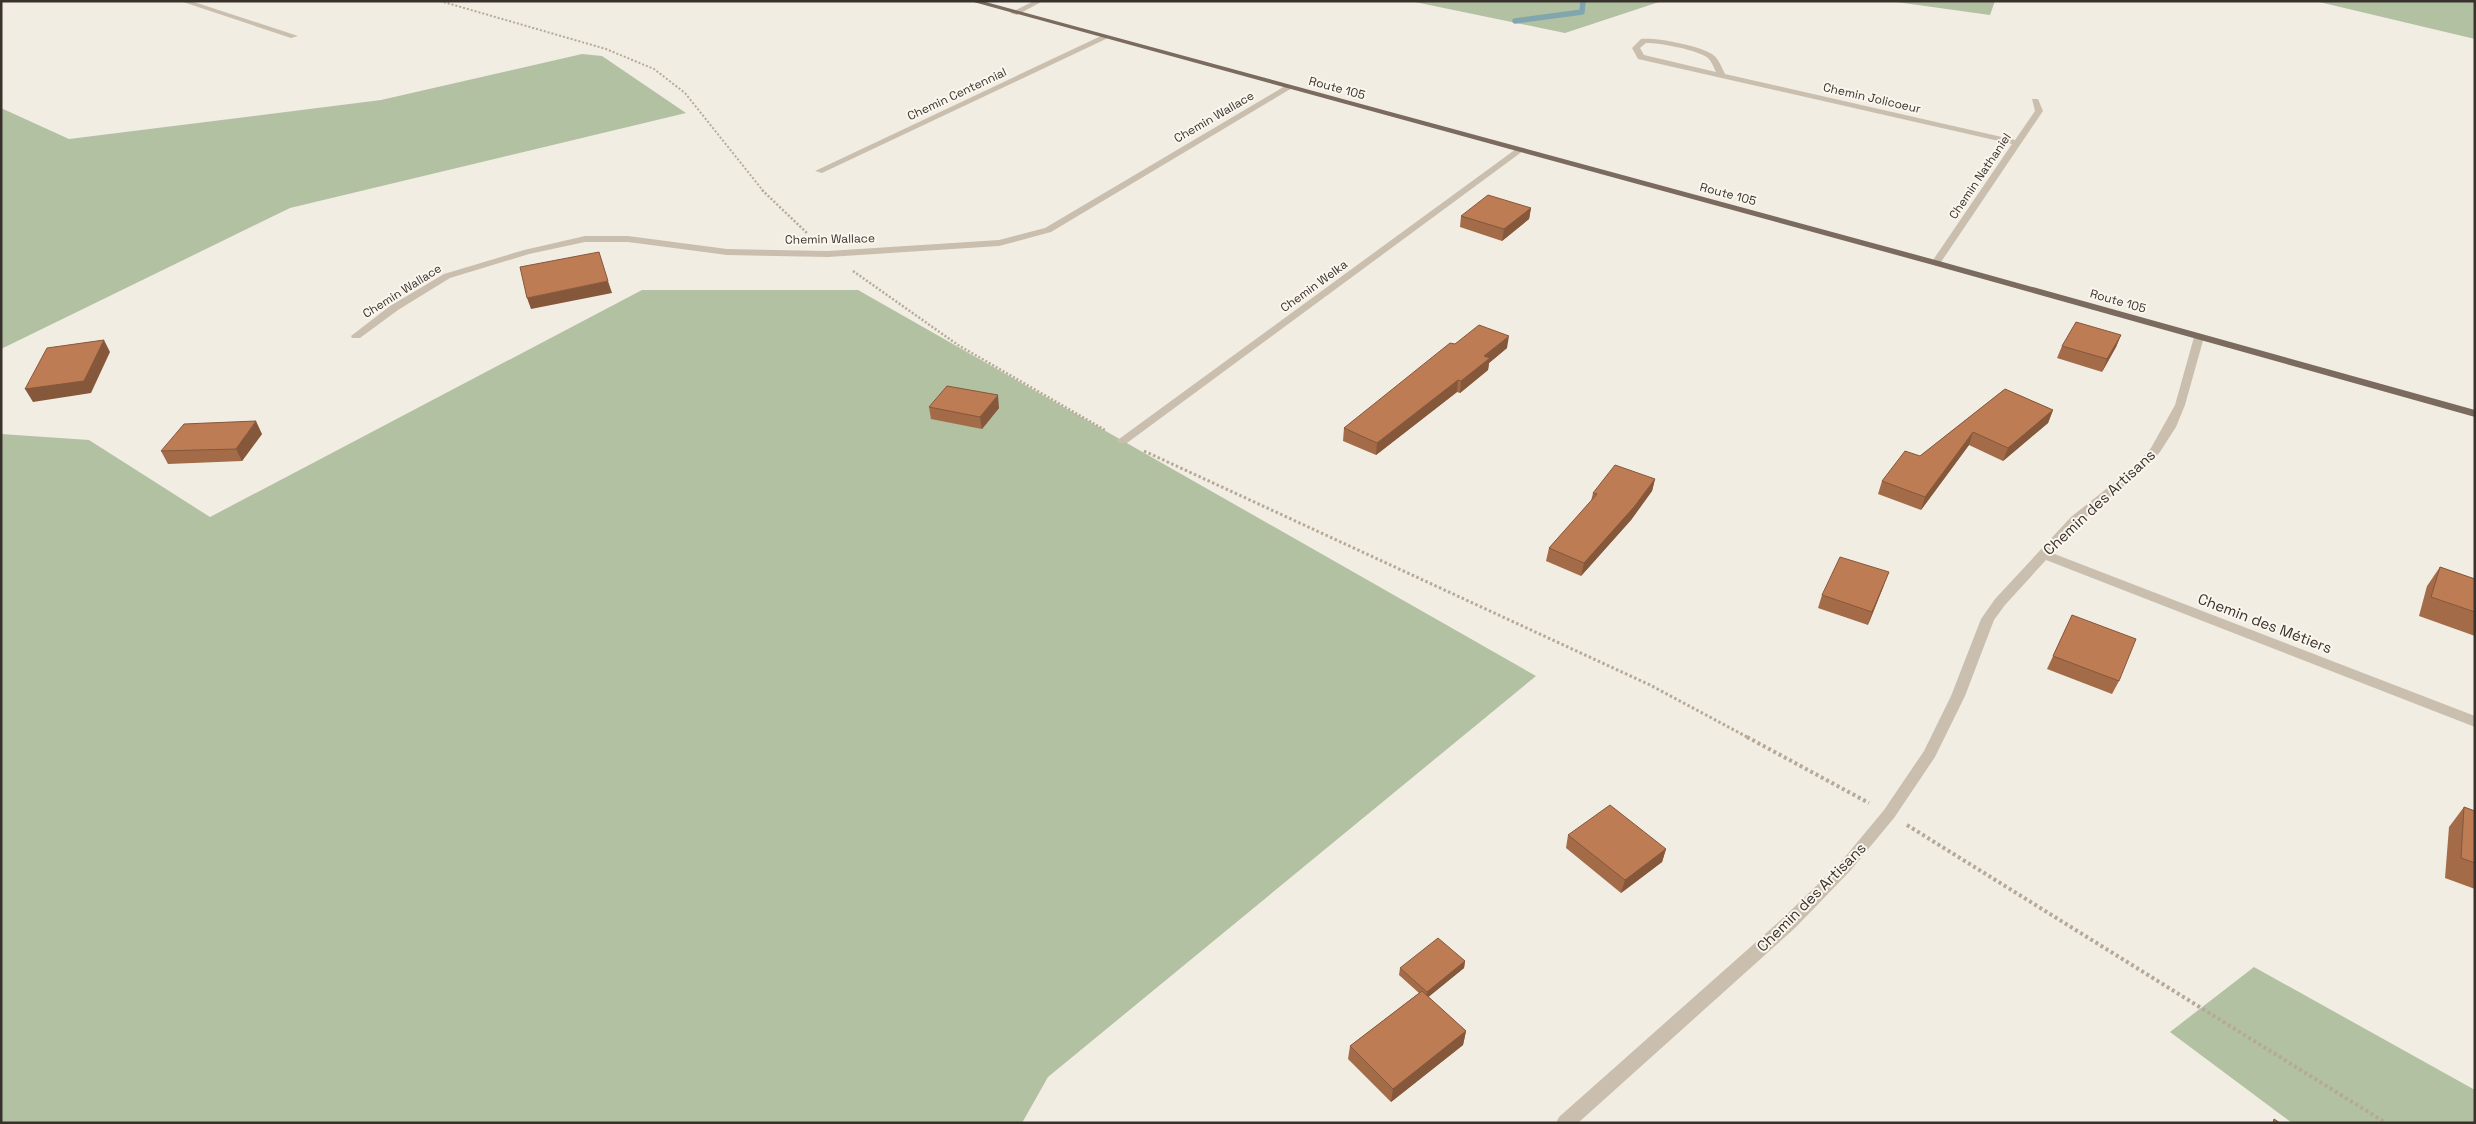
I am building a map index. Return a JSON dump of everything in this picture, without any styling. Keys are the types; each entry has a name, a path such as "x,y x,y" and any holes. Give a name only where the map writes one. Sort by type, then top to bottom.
{"main road":[{"name":"Route 105","path":"973,1 1936,263 2475,414"}],"street":[{"path":"183,1 294,36"},
{"path":"1014,13 1040,1"},
{"name":"Chemin Centennial","path":"819,171 1104,38"},
{"name":"Chemin Jolicoeur","path":"1720,74 1716,61 1707,54 1660,42 1644,41 1636,48 1641,56 2017,144"},
{"name":"Chemin Wallace","path":"356,336 394,308 447,276 527,252 585,239 628,239 728,252 828,254 999,243 1048,230 1288,88"},
{"name":"Chemin Nathaniel","path":"1936,263 2039,111 2035,102"},
{"name":"Chemin Welka","path":"1122,440 1520,151"},
{"name":"Chemin des Artisans","path":"1565,1123 1790,923 1845,866 1889,814 1930,753 1958,696 1988,619 2010,590 2075,520 2139,468 2156,450 2170,427 2180,405 2199,337"},
{"name":"Chemin des Métiers","path":"2043,554 2475,722"}],"path":[{"path":"440,1 606,49 654,69 685,93 760,187 828,254 958,345 1122,440 1650,685 1889,814 2386,1123"}],"green space":[{"path":"1410,1 1662,1 1565,33"},
{"path":"1889,1 1995,1 1990,15"},
{"path":"2315,1 2475,1 2475,39"},
{"path":"582,54 602,56 686,113 290,208 1,349 1,108 69,139 381,100"},
{"path":"642,290 858,290 1536,676 1048,1077 1022,1123 1,1123 1,434 89,440 210,517"},
{"path":"2254,967 2475,1090 2475,1123 2292,1123 2170,1032"}],"building":[{"path":"1488,195 1531,208 1504,229 1461,216"},
{"path":"599,252 608,281 527,298 520,267"},
{"path":"2076,322 2121,335 2107,359 2062,346"},
{"path":"1479,325 1509,336 1484,356 1490,358 1461,381 1458,380 1377,443 1344,428 1450,343 1455,344"},
{"path":"104,340 84,381 25,389 47,348"},
{"path":"947,386 998,395 980,417 929,407"},
{"path":"2005,389 2053,410 2008,448 1973,432 1925,497 1882,481 1905,451 1920,456"},
{"path":"256,421 236,449 161,451 184,424"},
{"path":"1615,465 1655,479 1634,507 1584,563 1549,548 1597,494 1593,493"},
{"path":"1840,557 1889,572 1872,612 1822,595"},
{"path":"2440,567 2475,579 2475,612 2431,597"},
{"path":"2072,615 2136,639 2119,681 2053,656"},
{"path":"1610,805 1666,849 1625,880 1568,835"},
{"path":"2464,807 2475,811 2475,863 2461,858"},
{"path":"1438,938 1465,961 1427,992 1400,968"},
{"path":"1422,991 1466,1031 1393,1089 1350,1046"}],"waterway":[{"path":"1515,21 1582,12 1583,1"}]}
